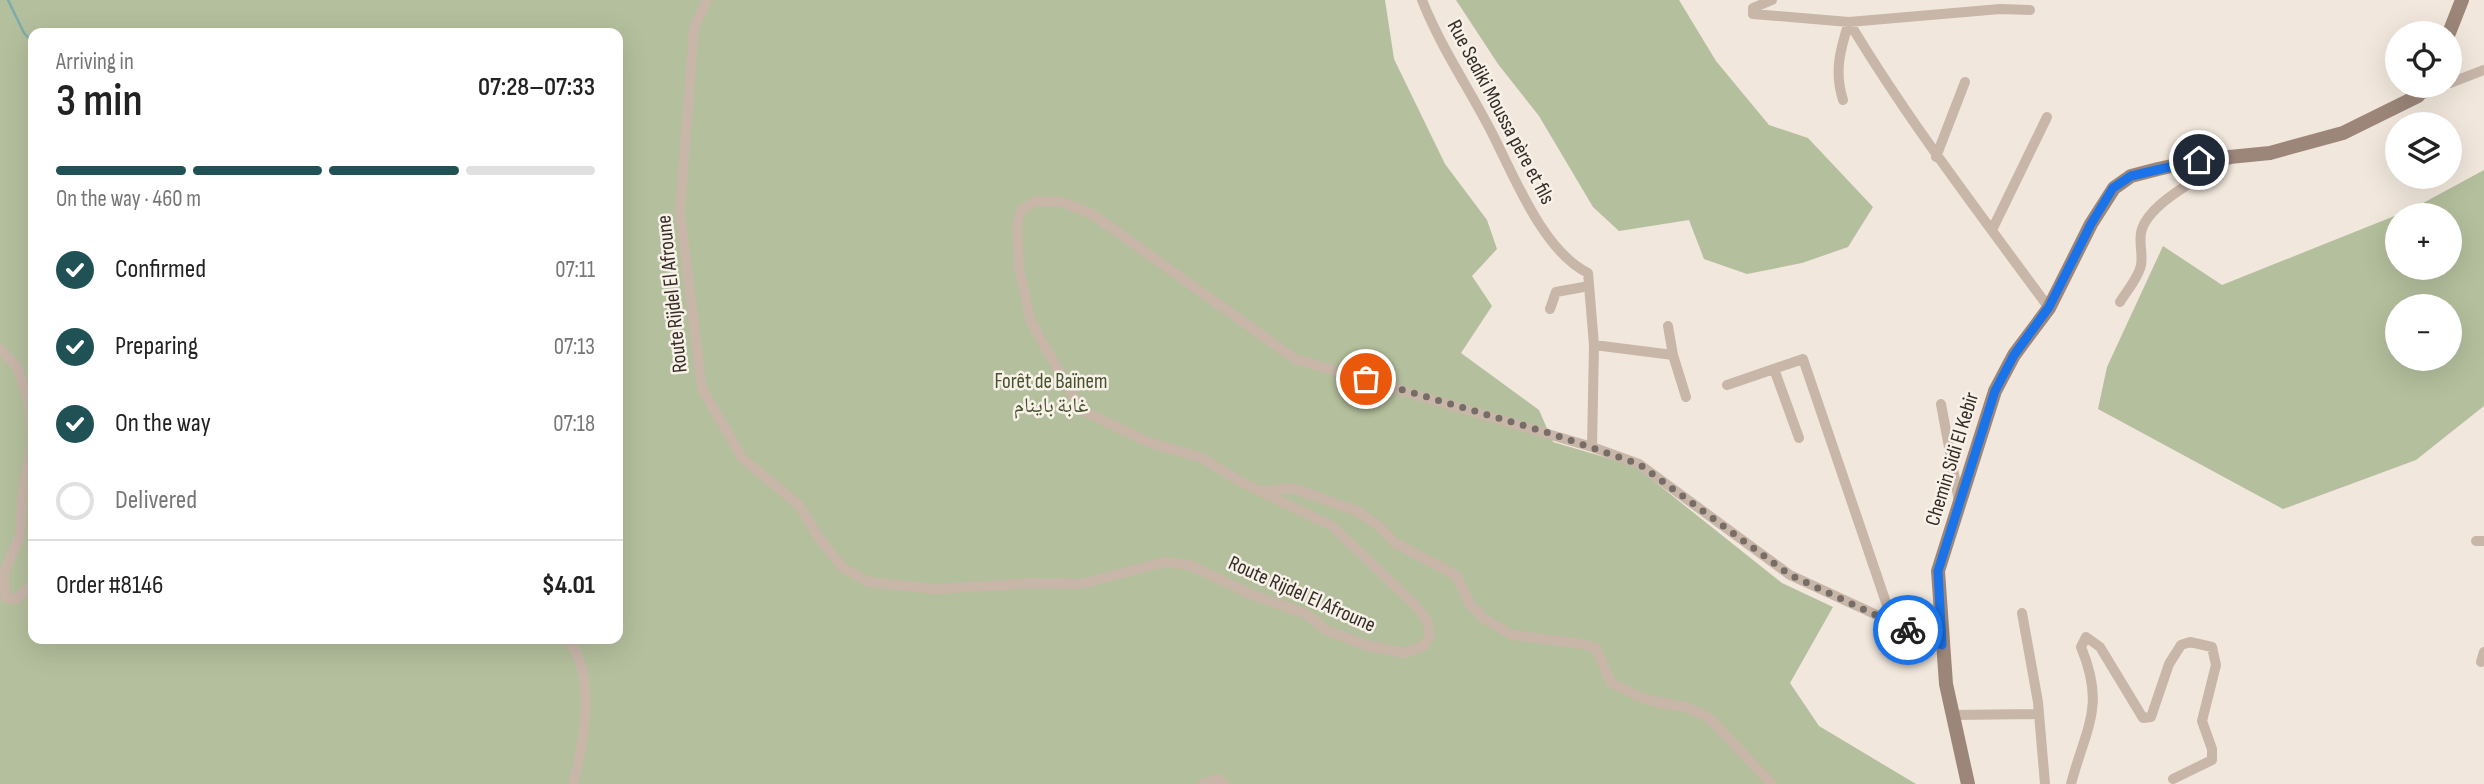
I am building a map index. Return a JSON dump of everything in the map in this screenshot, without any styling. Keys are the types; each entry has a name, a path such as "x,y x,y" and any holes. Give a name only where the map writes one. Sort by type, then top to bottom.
{"street":[{"name":"Route Rijdel El Afroune","path":"707,0 694,28 680,212 702,388 743,459 799,505 819,538 842,567 868,582 937,589 1032,583 1081,584 1164,562 1190,565 1250,594 1306,614 1326,630 1365,645 1405,653 1425,645 1430,635 1426,621 1380,569 1332,526 1260,491 1202,458 1148,442 1081,410 1031,322 1019,268 1017,224 1021,211 1037,201 1062,202 1092,214 1295,359 1592,447"},
{"name":"Rue Sediki Moussa père et fils","path":"1422,0 1437,38 1491,131 1520,192 1571,264 1588,273 1589,285"},
{"path":"1772,0 1753,8 1753,15 1849,22 2000,9 2030,10"},
{"path":"2454,21 2462,0"},
{"path":"1843,100 1837,82 1839,55 1849,22"},
{"path":"1849,22 1888,87 1936,157 2049,307"},
{"path":"2462,78 2484,70"},
{"path":"1936,157 1965,82"},
{"name":"Chemin Sidi El Kebir","path":"1968,784 1942,645 1938,571 1961,507 1995,391 2014,355 2049,307 2091,224 2113,188 2131,176 2149,171 2199,160 2270,153 2343,133 2409,98"},
{"path":"1992,230 2047,117"},
{"path":"2120,302 2141,268 2141,230 2156,210 2173,192 2201,179 2230,159"},
{"path":"1550,309 1556,292 1589,285 1594,345 1592,447 1639,464 1790,575 1942,645"},
{"path":"1668,327 1673,355 1686,397"},
{"path":"1594,345 1673,355"},
{"path":"0,349 18,368 28,401"},
{"path":"1727,385 1803,359 1893,623"},
{"path":"1774,369 1799,438"},
{"path":"1941,404 1961,507"},
{"path":"28,464 23,489 20,536 4,573 3,588 6,598 16,599 28,588"},
{"path":"1260,491 1292,488 1357,511 1380,527 1395,543 1456,575 1470,604 1483,618 1525,639 1561,641 1596,648 1611,683 1644,699 1688,708 1708,717 1772,784"},
{"path":"2022,613 2038,714 2045,784"},
{"path":"2071,784 2081,747 2092,722 2095,701 2091,669 2081,647 2086,637 2100,647 2144,718 2151,717 2169,664 2180,645 2190,642 2211,647 2216,665 2202,721 2212,749 2212,760 2173,779"},
{"path":"572,644 584,672 584,729 572,784"},
{"path":"1953,715 2038,714"},
{"path":"1203,784 1218,779 1225,784"}],"green space":[{"name":"Forêt de Baïnem غابة باينام","path":"0,0 1385,0 1394,59 1445,164 1487,220 1497,249 1472,276 1492,306 1461,353 1539,410 1553,442 1635,466 1782,583 1833,607 1790,683 1819,726 1916,784 0,784"},
{"path":"1456,0 1679,0 1716,61 1769,125 1808,138 1873,207 1848,247 1802,263 1747,274 1704,259 1689,220 1619,231 1593,207 1539,116 1498,64"},
{"path":"2484,170 2484,406 2416,460 2283,509 2098,409 2107,367 2163,246 2222,285 2385,220 2385,280 2462,280 2462,203 2423,203 2449,189 2462,189 2462,182"}],"waterway":[{"path":"8,0 28,37"}],"way so far":[{"path":"1366,379 1549,433 1639,464 1790,575 1908,630"}],"route":[{"path":"1908,630 1942,645 1938,571 1961,507 1995,391 2014,355 2049,307 2091,224 2113,188 2131,176 2199,160"}]}
